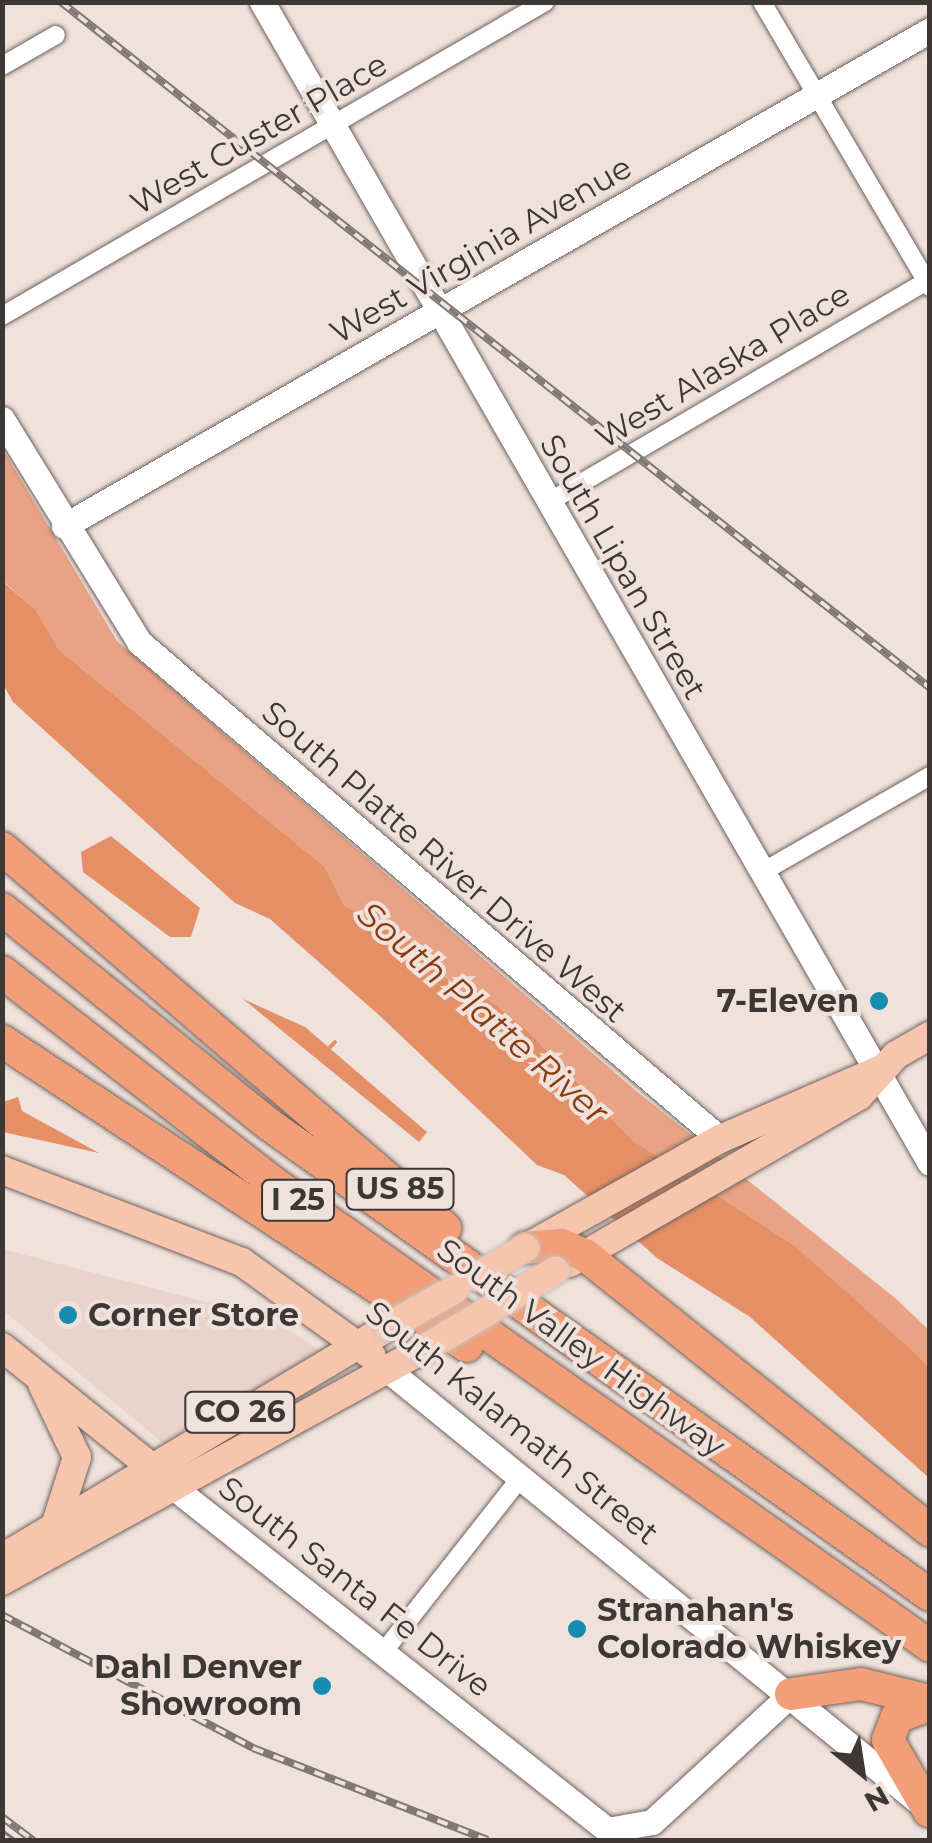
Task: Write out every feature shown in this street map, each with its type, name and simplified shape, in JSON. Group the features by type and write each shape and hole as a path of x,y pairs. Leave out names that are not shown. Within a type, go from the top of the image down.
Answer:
{"highway":[{"name":"US 85","path":"2,848 460,1240 812,1513"},
{"name":"South Valley Highway","path":"2,909 243,1105 930,1595"},
{"name":"South Valley Highway","path":"2,972 271,1180 930,1646"},
{"name":"US 85","path":"2,1041 788,1549"},
{"path":"525,1248 597,1248 930,1530"},
{"path":"791,1694 861,1684 930,1703"},
{"path":"930,1703 897,1717 888,1740 930,1811"}],"main road":[{"name":"CO 26","path":"149,1464 720,1138 880,1070 930,1036"},
{"name":"CO 26","path":"177,1490 859,1096 880,1070"},
{"name":"South Kalamath Street","path":"2,1170 210,1246 359,1344 388,1370"},
{"name":"South Santa Fe Drive","path":"2,1347 177,1490"},
{"path":"34,1372 77,1457 56,1524"},
{"path":"2,1558 149,1464"},
{"path":"2,1582 177,1490"}],"street":[{"name":"South Lipan Street","path":"262,2 547,502 880,1070 930,1163"},
{"name":"West Custer Place","path":"2,316 544,2"},
{"path":"762,2 928,282"},
{"name":"West Virginia Avenue","path":"64,526 930,30"},
{"path":"2,66 56,35"},
{"name":"West Alaska Place","path":"547,502 928,282"},
{"name":"South Platte River Drive West","path":"2,419 129,632 720,1138"},
{"path":"764,870 930,776"},
{"name":"South Kalamath Street","path":"388,1370 791,1694 930,1811"},
{"path":"381,1655 522,1476"},
{"name":"South Santa Fe Drive","path":"177,1490 381,1655 614,1835"},
{"path":"614,1835 652,1822 791,1694"}],"shaded area":[{"path":"2,448 117,641 635,1090 895,1298 929,1330 929,1369 795,1246 632,1140 524,1027 482,994 466,997 383,913 364,918 344,905 325,867 59,650 36,610 3,581"},
{"path":"2,1249 275,1320 320,1351 163,1443 3,1310"}],"water":[{"name":"South Platte River","path":"2,581 36,610 59,650 325,867 344,905 364,917 383,913 465,997 482,994 524,1027 632,1140 795,1246 919,1357 929,1369 929,1478 750,1317 657,1258 564,1175 537,1165 380,1016 270,919 235,903 13,702 3,684"},
{"path":"111,836 200,908 191,937 170,937 83,872 81,852"},
{"path":"243,999 305,1027 427,1132 419,1142"},
{"path":"18,1097 22,1111 99,1153 3,1132 3,1102"}],"waterway":[{"path":"330,1047 335,1042"}],"tram line":[{"path":"2,1830 16,1840"}],"railway":[{"path":"61,2 930,688"},
{"path":"2,1615 253,1748 488,1840"},
{"path":"2,1817 33,1840"}],"place":[{"name":"7-Eleven","path":"879,1001"},
{"name":"Corner Store","path":"68,1315"},
{"name":"Stranahan's Colorado Whiskey","path":"577,1629"},
{"name":"Dahl Denver Showroom","path":"322,1686"}]}
